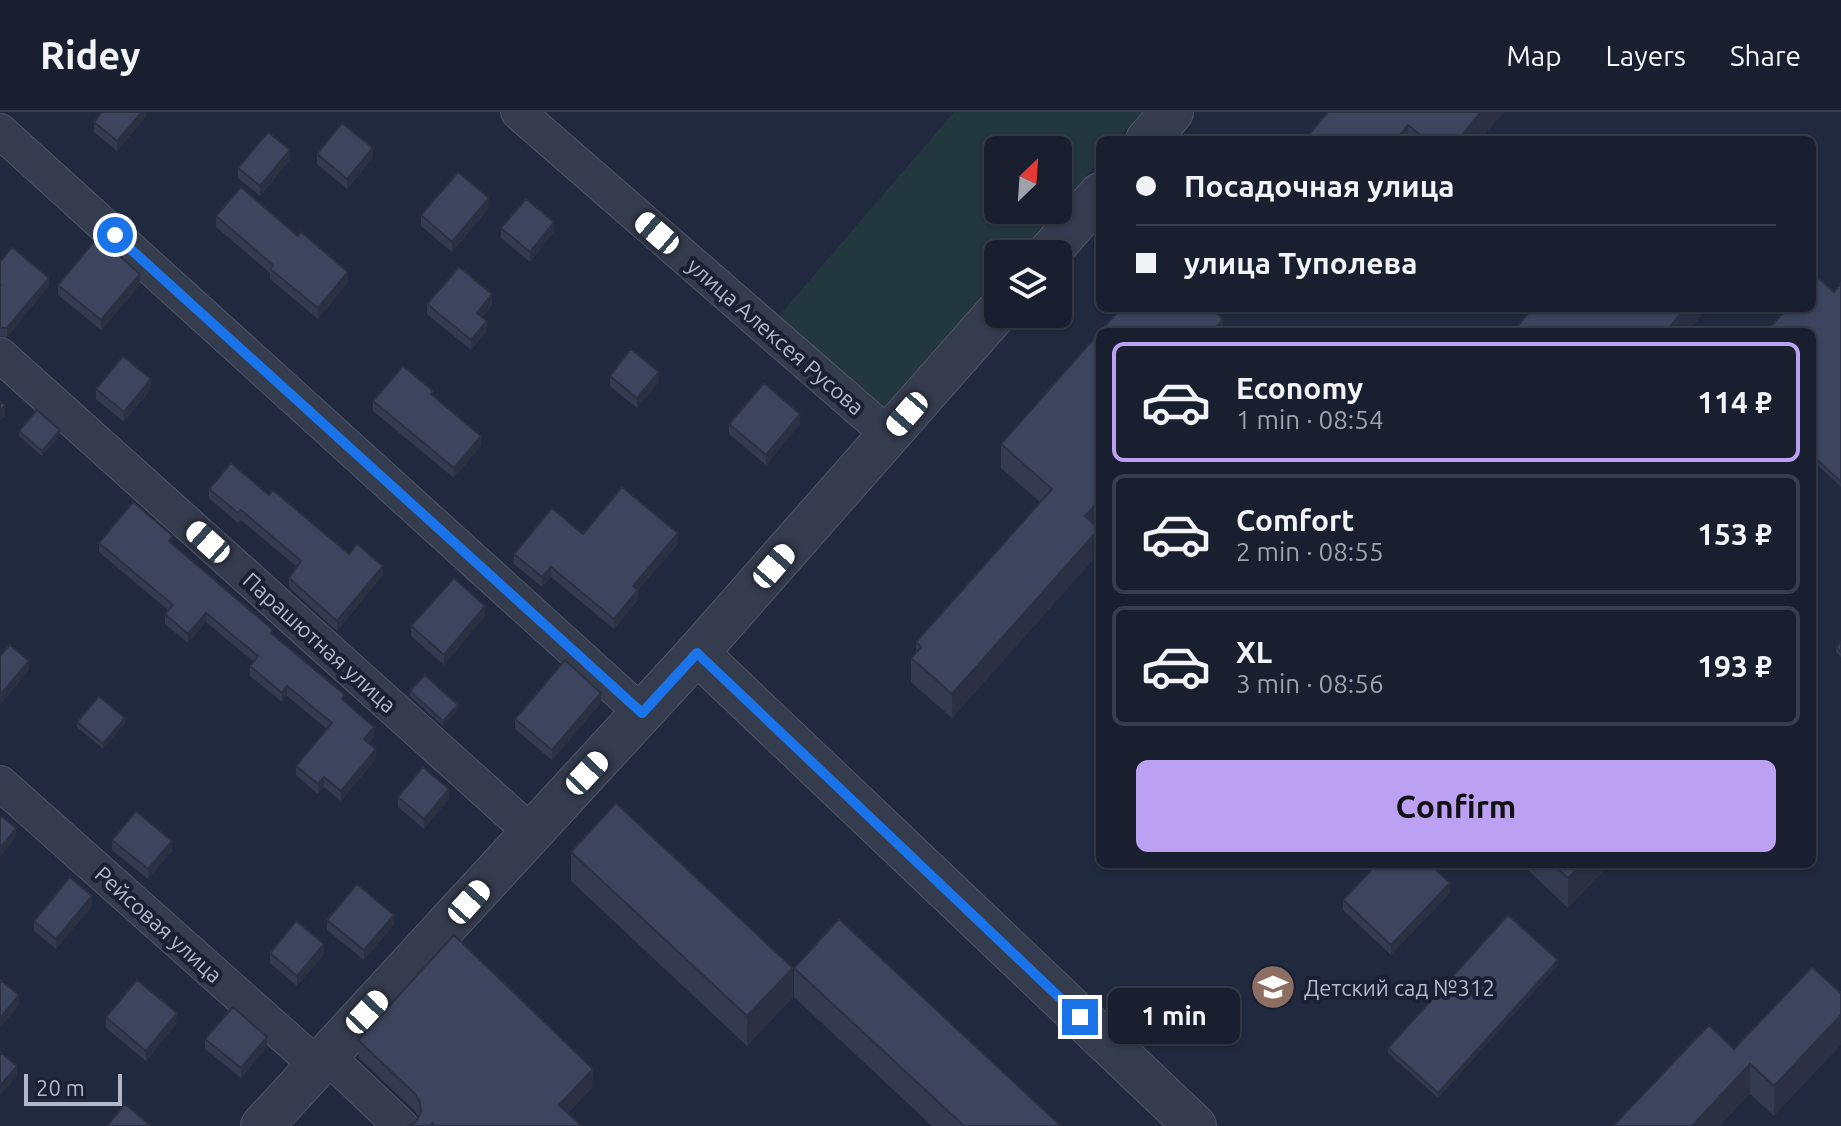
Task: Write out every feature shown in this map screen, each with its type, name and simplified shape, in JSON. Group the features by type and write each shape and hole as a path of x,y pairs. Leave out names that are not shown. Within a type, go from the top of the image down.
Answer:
{"street":[{"name":"улица Алексея Русова","path":"518,112 889,435"},
{"path":"1151,136 1172,112"},
{"path":"0,131 642,713"},
{"path":"1060,240 1096,199"},
{"path":"262,1126 697,653 984,327"},
{"name":"Парашютная улица","path":"0,355 532,833"},
{"path":"697,653 1195,1126"},
{"name":"Рейсовая улица","path":"0,783 401,1126"}],"shaded area":[{"path":"954,112 1142,112 1121,136 1096,136 1096,165 1072,192 1072,136 984,136 984,224 1044,224 1030,240 984,240 984,293 877,415 772,324"}],"building":[{"path":"102,112 142,112 117,141 94,122"},
{"path":"1328,112 1481,112 1461,136 1421,136 1408,125 1399,136 1307,136"},
{"path":"342,123 373,148 347,179 317,154"},
{"path":"268,132 290,150 260,186 238,168"},
{"path":"458,172 489,198 452,242 421,215"},
{"path":"241,187 298,236 301,232 348,272 318,308 270,269 273,265 216,216"},
{"path":"526,199 554,222 530,252 501,228"},
{"path":"98,237 140,274 101,320 58,285"},
{"path":"12,247 49,278 7,328 0,328 0,262"},
{"path":"459,267 492,294 477,313 487,321 471,340 427,304"},
{"path":"1816,278 1834,292 1841,283 1841,482 1816,459 1816,328 1771,326 1784,312 1816,312"},
{"path":"1117,312 1215,312 1223,319 1215,328 1103,328"},
{"path":"1530,312 1682,312 1668,328 1516,328"},
{"path":"1096,336 1096,504 1085,516 1096,526 1096,532 952,694 911,658 921,647 916,642 1052,489 1001,444"},
{"path":"631,349 659,372 637,398 610,376"},
{"path":"123,356 151,379 124,412 96,389"},
{"path":"403,366 481,436 454,468 373,401"},
{"path":"764,383 800,414 766,455 729,424"},
{"path":"37,410 60,430 42,451 19,431"},
{"path":"231,463 269,495 273,490 349,554 357,544 383,566 337,621 289,578 301,561 241,510 238,513 209,489"},
{"path":"622,487 678,533 633,586 638,590 614,619 551,567 542,577 514,554 552,508 583,534"},
{"path":"133,502 173,536 169,541 345,695 342,699 374,727 364,739 376,749 341,791 324,777 318,784 296,766 332,723 287,686 282,693 250,666 258,656 206,613 188,634 165,614 173,605 99,543"},
{"path":"454,578 485,606 444,655 411,626"},
{"path":"10,645 29,661 0,695 0,656"},
{"path":"565,660 601,693 552,750 515,719"},
{"path":"425,675 458,705 443,721 410,691"},
{"path":"99,696 125,718 103,744 77,722"},
{"path":"423,767 449,789 424,819 398,797"},
{"path":"616,803 793,968 747,1016 571,852"},
{"path":"136,811 172,841 148,869 112,840"},
{"path":"0,815 16,828 0,848"},
{"path":"1373,868 1434,868 1450,883 1391,945 1343,900"},
{"path":"1557,868 1578,868 1568,878"},
{"path":"70,877 92,896 56,939 34,921"},
{"path":"357,884 394,915 364,950 327,920"},
{"path":"1508,915 1558,960 1438,1093 1388,1048"},
{"path":"839,919 1061,1126 964,1126 794,968"},
{"path":"296,921 324,944 297,976 270,953"},
{"path":"454,935 593,1069 559,1105 582,1126 435,1126 432,1123 430,1126 409,1126 421,1112 420,1102 358,1040"},
{"path":"1812,967 1841,993 1841,1015 1774,1086 1750,1064 1692,1126 1613,1126 1709,1025 1734,1049"},
{"path":"0,980 19,995 0,1018"},
{"path":"137,980 177,1013 146,1051 106,1017"},
{"path":"233,1007 267,1037 241,1068 205,1039"},
{"path":"0,1052 17,1066 0,1086"},
{"path":"125,1104 150,1125 107,1126"}],"place":[{"name":"Детский сад №312","path":"1273,987"}],"route":[{"path":"115,235 642,713 697,653 1080,1017"}]}
